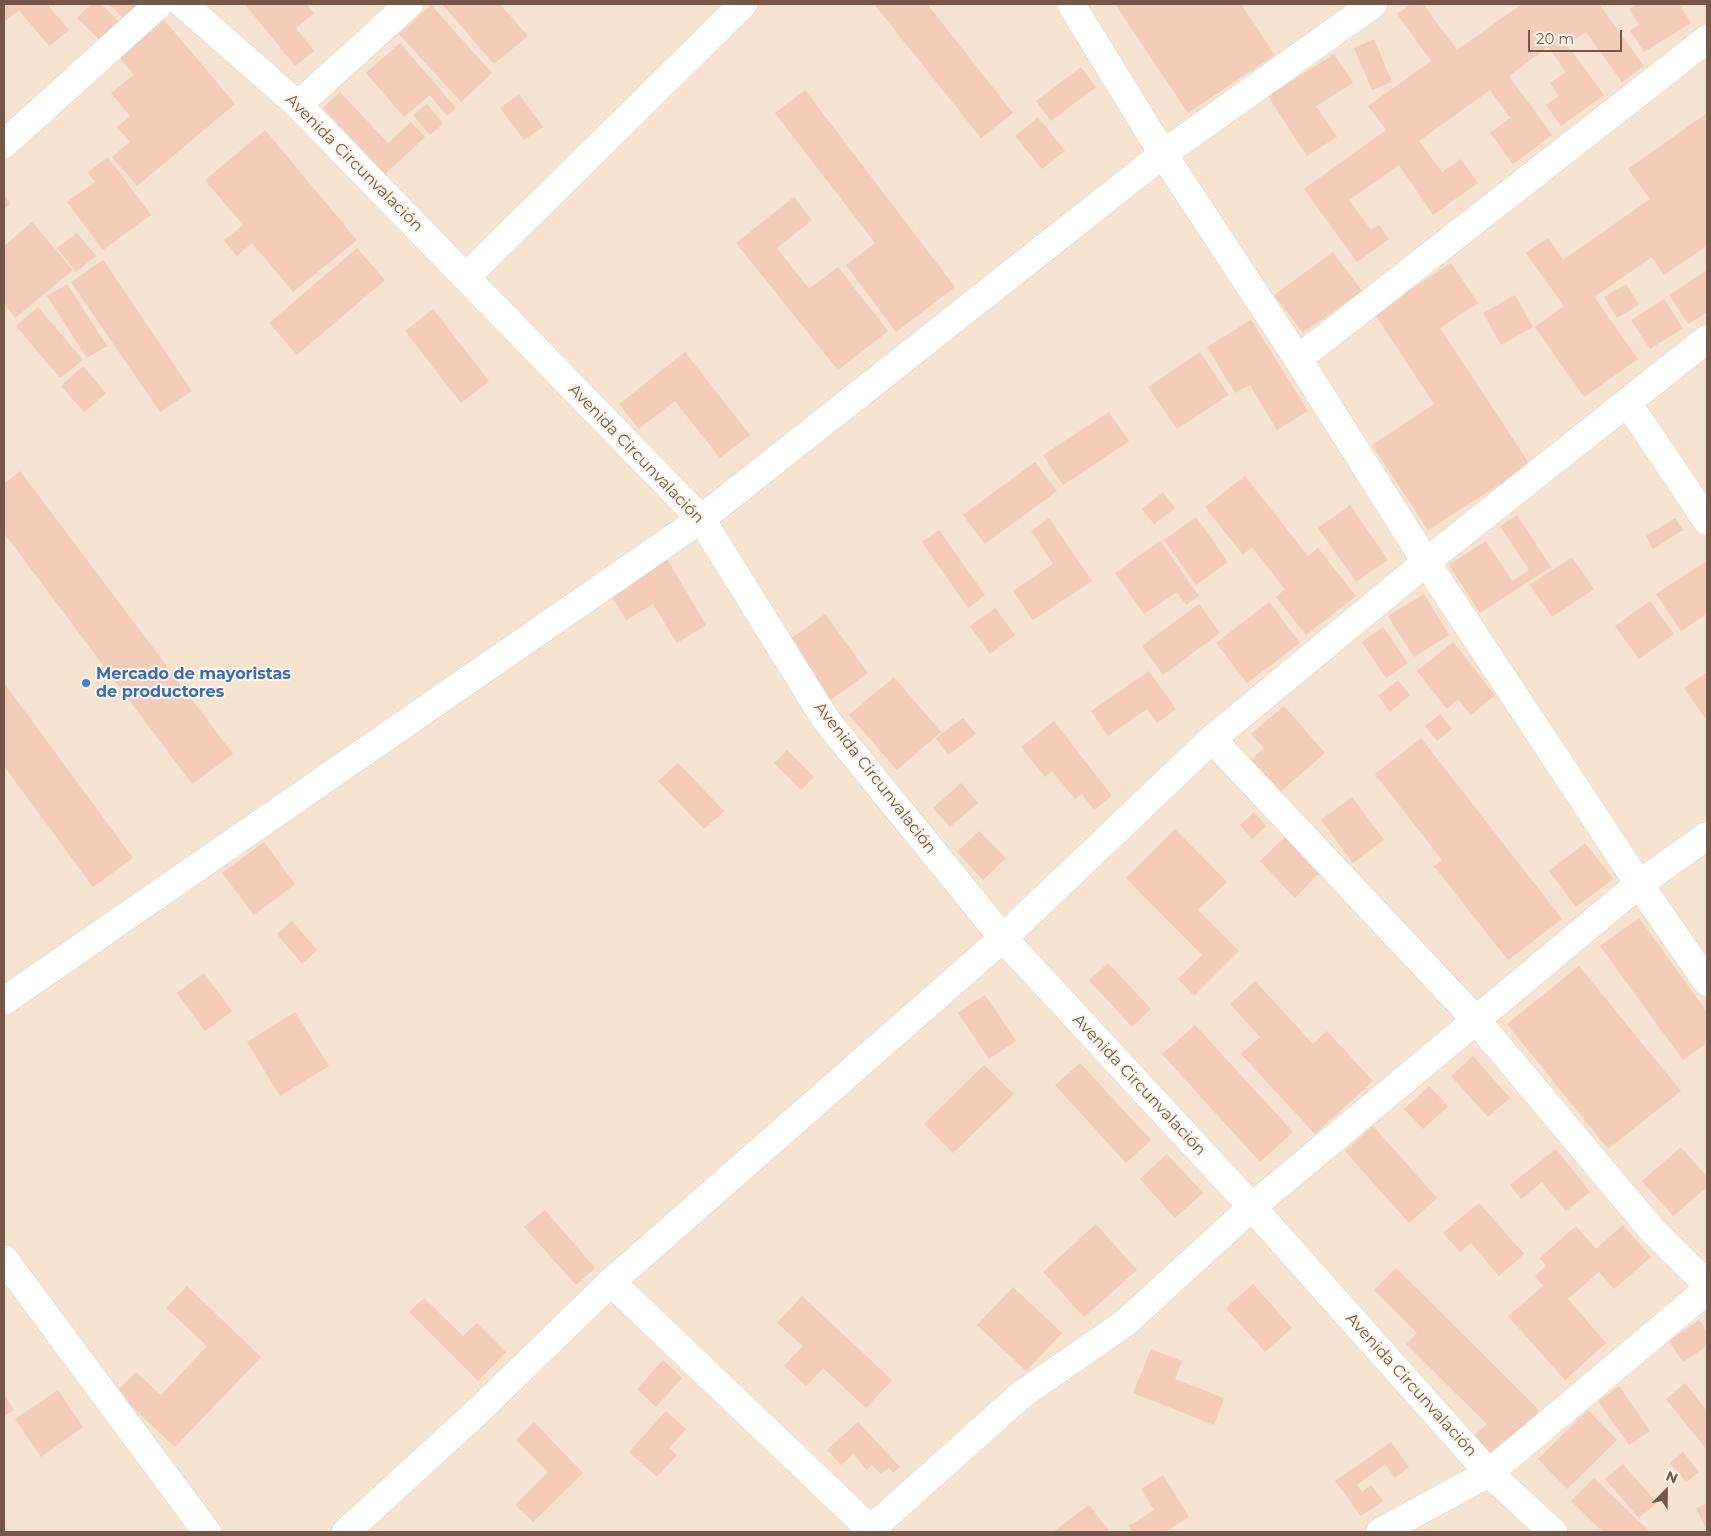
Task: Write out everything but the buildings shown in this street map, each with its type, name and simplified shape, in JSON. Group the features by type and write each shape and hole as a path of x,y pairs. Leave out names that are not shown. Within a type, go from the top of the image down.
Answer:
{"street":[{"path":"4,144 159,4"},
{"name":"Avenida Circunvalación","path":"183,4 298,105 701,519 826,720 1002,938 1252,1207 1490,1473 1553,1532"},
{"path":"298,105 409,4"},
{"path":"466,277 743,4"},
{"path":"1071,4 1163,154 1298,359 1426,562 1639,884 1707,982"},
{"path":"4,1001 701,519 1163,154 1373,4"},
{"path":"1298,359 1707,39"},
{"path":"346,1532 477,1412 611,1282 1002,938 1212,739 1426,562 1707,339"},
{"path":"1627,402 1707,521"},
{"path":"1212,739 1476,1020 1653,1231 1707,1284"},
{"path":"611,1282 871,1531 1021,1395 1126,1323 1252,1207 1639,884 1707,836"},
{"path":"4,1258 207,1532"},
{"path":"1380,1532 1490,1473 1707,1290"}],"shaded area":[{"path":"4,4 1707,4 1707,1532 4,1532"}],"place":[{"name":"Mercado de mayoristas de productores","path":"86,683"}]}
